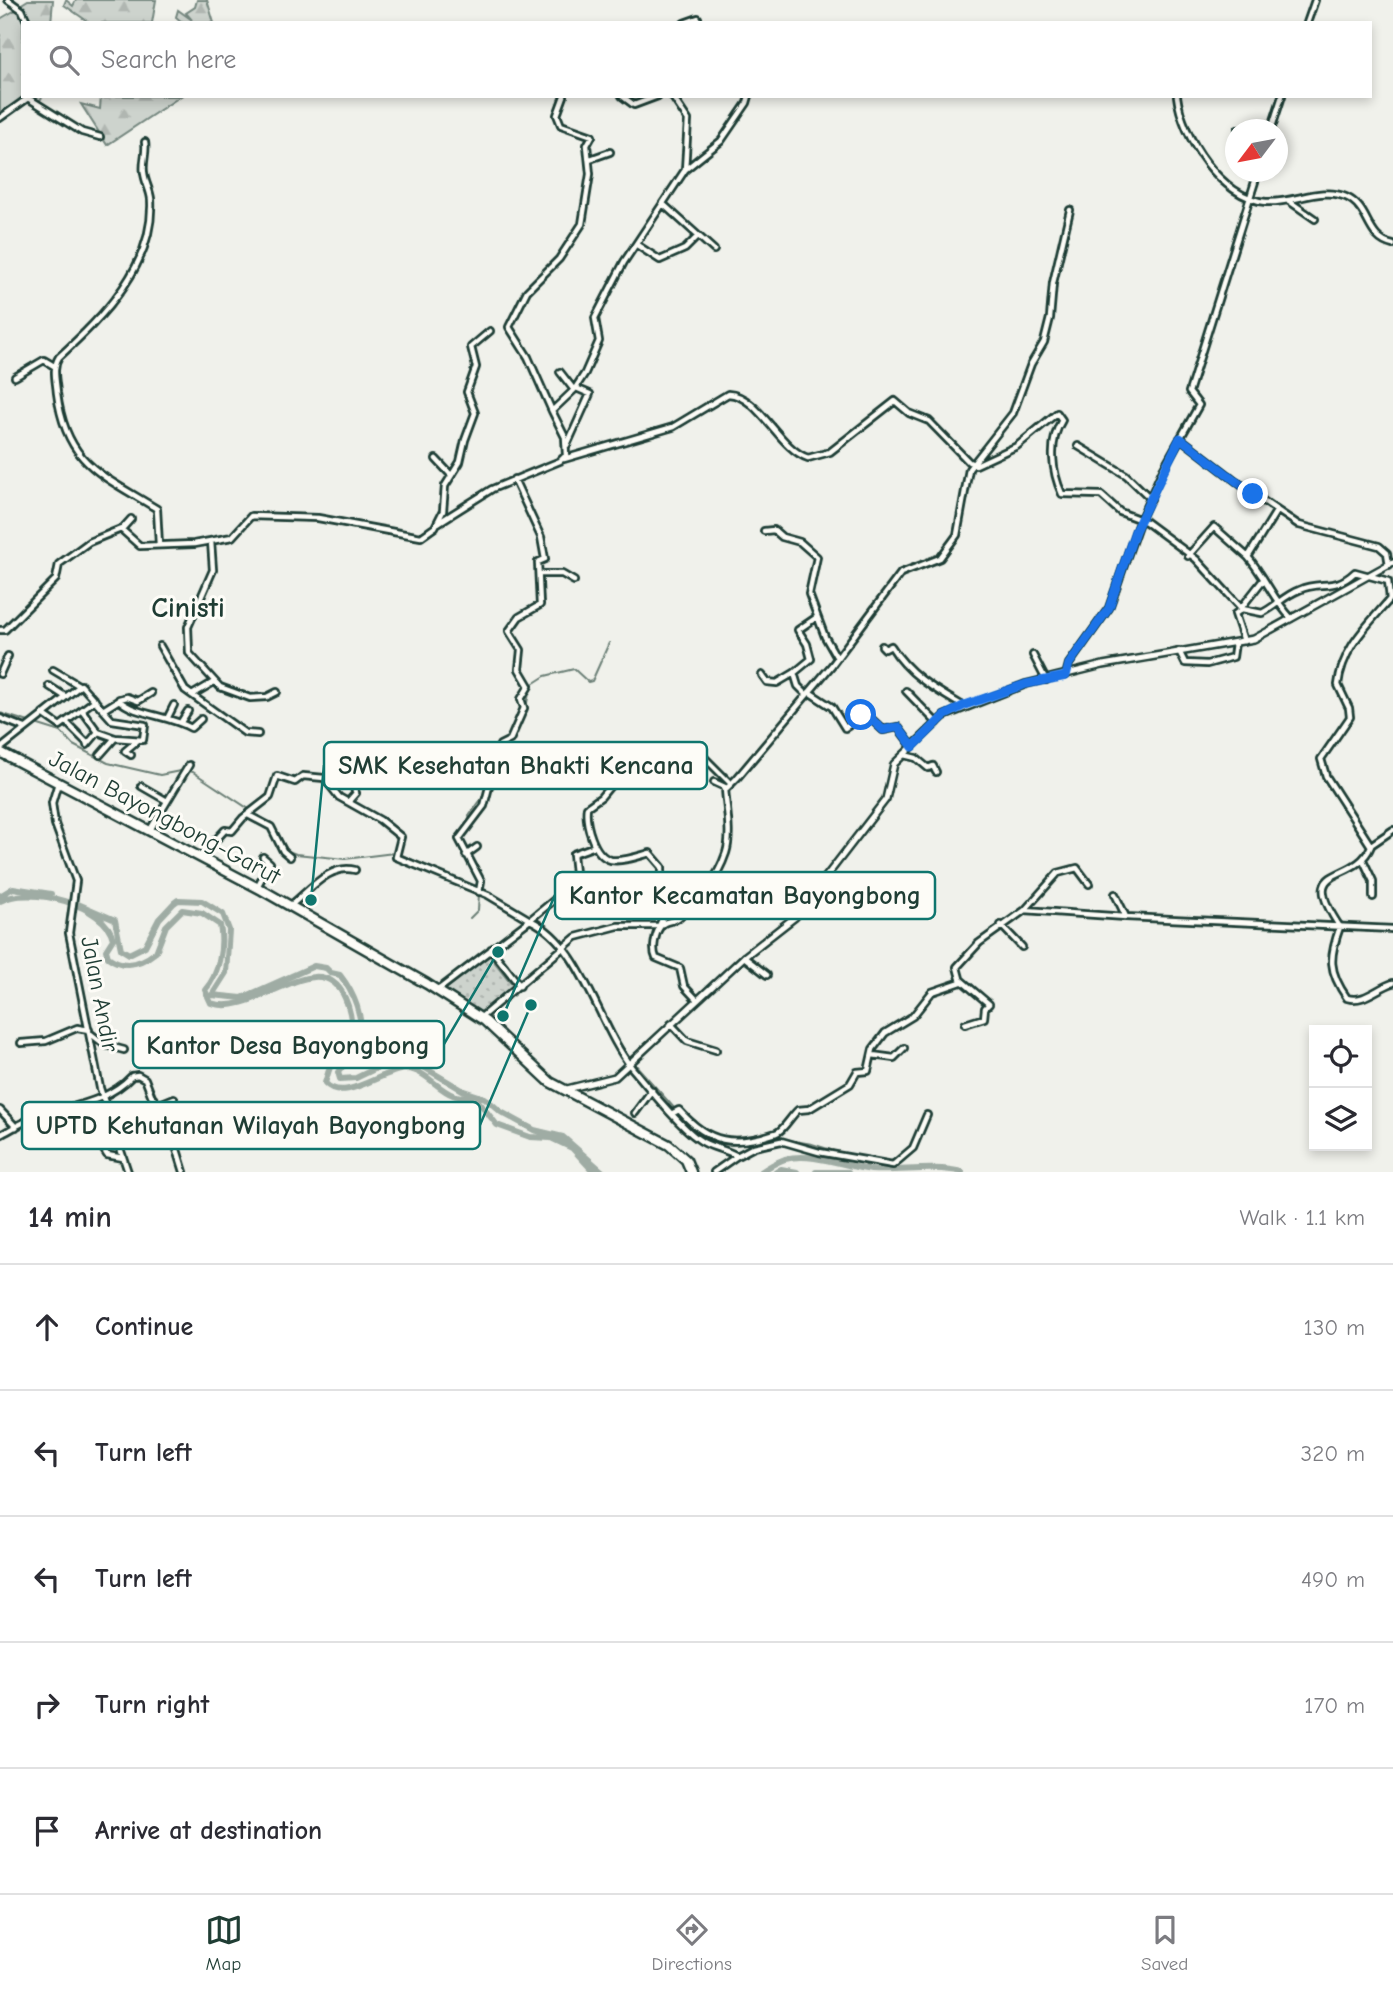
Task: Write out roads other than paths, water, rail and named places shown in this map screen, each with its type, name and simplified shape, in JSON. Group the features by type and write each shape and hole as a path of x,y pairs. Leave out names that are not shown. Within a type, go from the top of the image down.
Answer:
{"main road":[{"name":"Jalan Bayongbong-Garut","path":"0,750 257,887 438,990 480,1018 561,1090 669,1145 686,1160 691,1172"}],"street":[{"path":"8,0 22,10 27,21"},
{"path":"1308,21 1315,0"},
{"path":"690,21 698,18"},
{"path":"0,118 26,98 82,132 100,136"},
{"path":"37,98 37,103"},
{"path":"563,98 558,112 563,127 592,135 587,147 590,174 581,226 559,260 527,291 509,327 528,357 566,446"},
{"path":"625,98 634,105 653,98"},
{"path":"673,98 688,120 685,170"},
{"path":"552,411 575,389 598,344 595,318 624,262 685,170 721,141 748,98"},
{"path":"1178,98 1205,164 1228,184 1267,202 1289,201 1329,193 1347,198 1360,206 1371,232 1393,245"},
{"path":"1275,119 1281,98"},
{"path":"145,142 144,175 151,199 150,221 138,261 114,302 59,357 54,366 64,426 80,458 96,472 120,485 132,497 157,509 159,545"},
{"path":"590,159 610,152"},
{"path":"1066,676 1069,664 1109,608 1141,521 1180,438 1199,405 1189,392 1255,182"},
{"path":"1289,201 1315,219"},
{"path":"663,204 714,250"},
{"path":"725,788 837,658 901,573 940,558 953,541 961,526 965,484 972,464 1013,413 1031,364 1044,342 1050,318 1053,283 1070,210"},
{"path":"637,245 662,261 685,249 698,236"},
{"path":"437,523 451,475 460,462 475,413 467,391 470,377 476,370 471,347 491,331"},
{"path":"15,377 44,360 54,366"},
{"path":"560,372 575,389 590,394 566,446 564,459"},
{"path":"122,529 140,546 211,541 233,537 255,515 351,522 418,538 483,494 514,479 564,459 673,427 728,394 746,401 803,457 815,458 830,452 895,401 909,413 929,421 972,464"},
{"path":"972,464 982,463 1017,446 1057,413 1062,421 1055,433 1052,447 1061,493 1068,496 1101,495 1120,512 1141,521 1196,559 1241,608 1259,614 1302,588 1342,583 1355,572 1388,582 1390,599 1360,631 1347,656 1338,685 1349,708 1350,717 1321,759 1329,780 1370,846"},
{"path":"561,1090 612,1078 744,957 792,919 816,892 886,799 891,772 903,754 944,716 963,706 1026,684 1102,665 1245,642 1373,576 1391,564 1387,553 1378,546 1313,530 1277,510 1180,438"},
{"path":"1078,446 1126,475 1152,499"},
{"path":"436,459 451,475"},
{"path":"480,891 481,881 459,839 484,806 500,746 510,740 524,708 521,699 530,686 519,669 521,650 509,631 519,617 540,605 541,574 538,562 545,559 541,537 514,479"},
{"path":"1248,557 1277,510"},
{"path":"0,629 5,630 21,616 56,579 59,564 89,541 122,529 131,519"},
{"path":"1188,556 1214,527 1248,557 1275,592 1277,603 1291,618"},
{"path":"764,531 774,530 782,537 798,541 817,557 817,568 810,580 813,585 809,593 817,617 837,658"},
{"path":"211,541 213,570 188,628 187,639 192,659 214,682 246,698 267,697 277,692"},
{"path":"541,574 562,574 574,581"},
{"path":"1245,642 1236,614 1264,580"},
{"path":"762,674 767,682 776,683 811,659 808,646 798,630 817,617"},
{"path":"1179,652 1185,663 1207,664 1233,657 1235,643"},
{"path":"160,646 180,685 245,733 258,734"},
{"path":"882,646 885,649 891,646 908,670 915,672 923,683 963,706"},
{"path":"1033,655 1046,681"},
{"path":"0,674 8,656"},
{"path":"53,670 80,686 83,685 114,721 145,725 143,740 125,751 131,755"},
{"path":"794,673 797,686 832,707 845,728 866,714 883,730 898,727 913,747"},
{"path":"192,695 214,682"},
{"path":"49,686 66,697"},
{"path":"0,750 80,686"},
{"path":"906,691 937,723"},
{"path":"103,710 127,697 138,701 151,693"},
{"path":"43,714 58,727 95,700"},
{"path":"119,700 128,709 168,717 193,728 201,719"},
{"path":"168,717 174,705"},
{"path":"82,710 98,733 138,741"},
{"path":"181,722 188,711"},
{"path":"0,718 26,727"},
{"path":"66,722 87,745 98,733"},
{"path":"100,755 115,738"},
{"path":"903,754 918,759 929,768 933,766 936,772"},
{"path":"703,756 731,784"},
{"path":"629,763 601,797 587,807 587,821 596,846 611,860 653,855 663,868 662,883 668,904 659,926 654,957 680,968 684,986 696,1000"},
{"path":"149,831 188,765"},
{"path":"346,771 356,793 348,802"},
{"path":"200,857 222,832 232,831 270,797 279,775 295,782 303,776 324,778 333,792 380,820 401,837 395,856 480,891 532,918 565,944 652,1090 701,1133 734,1142 776,1137 892,1165 913,1148 926,1115"},
{"path":"714,782 725,788"},
{"name":"Jalan Andir","path":"58,783 52,809 59,838 75,877 69,933 103,1098 128,1172"},
{"path":"141,786 166,801"},
{"path":"480,1018 520,986 565,944 605,928 659,926 665,921 677,919 703,895 718,872 727,849 725,788"},
{"path":"249,814 271,827 283,850 290,857"},
{"path":"1393,830 1370,846 1363,860 1334,874 1324,886 1326,904 1340,927 1330,966 1347,998 1363,998 1393,983"},
{"path":"438,990 576,881 573,854 596,846"},
{"path":"466,855 477,847"},
{"path":"257,887 270,863 263,857"},
{"path":"1363,860 1373,881 1373,897"},
{"path":"290,906 335,869 344,867 355,870"},
{"path":"965,1024 984,1018 985,1008 989,1004 961,980 957,967 1001,925 1025,910 1060,872 1077,869 1089,884"},
{"path":"1115,894 1126,917"},
{"path":"1025,910 1032,913 1393,929"},
{"path":"1001,925 1021,947"},
{"path":"492,949 520,986"},
{"path":"744,957 767,975"},
{"path":"714,1172 737,1156 776,1137 799,1110 808,1109 850,1084 857,1072 868,1071 872,1055 885,1033 913,1016 932,992 961,980"},
{"path":"671,1024 684,1039 697,1046 716,1049"},
{"path":"21,1043 46,1041 77,1028 90,1032 105,1045 124,1050"},
{"path":"872,1055 894,1058 904,1048"},
{"path":"0,1135 16,1127 103,1098 121,1088 132,1076 138,1075 145,1079 157,1105 168,1119 184,1172"},
{"path":"635,1114 652,1090"},
{"path":"157,1105 174,1098"},
{"path":"0,1110 16,1127"},
{"path":"675,1112 696,1139 737,1156"},
{"path":"73,1140 101,1120 110,1118"},
{"path":"99,1142 105,1154 123,1158"}],"waterway":[{"path":"526,707 531,685 545,676 574,669 588,682 592,681 609,643"},
{"path":"0,713 61,732 73,745 108,763 160,775 185,770 193,772 273,825 288,851 296,854 345,859 394,853"},
{"path":"497,750 500,741 506,740"},
{"path":"470,821 469,816 485,794 491,771"},
{"path":"400,854 445,875"},
{"path":"0,896 13,888 51,894"},
{"path":"480,889 505,903"},
{"path":"470,918 478,910 479,894"},
{"path":"0,901 29,895 65,901 82,908 97,916 107,927 113,939 106,950 108,957 126,964 144,960 156,952 166,926 182,910 202,913 220,925 221,933 217,969 205,990 211,1003 229,1005 248,1001 303,979 320,977 334,983 345,998 351,1022 349,1033 334,1056 325,1083 342,1090 396,1071 413,1070 453,1095 475,1097 497,1125 530,1137 551,1138 572,1148 594,1172"},
{"path":"71,901 115,920 121,949 129,954 145,946 159,919 178,900 202,901 223,914 229,930 226,973 212,995 242,998 314,966 326,968 331,973 340,975 345,982 354,997 361,1023 359,1045 338,1072 340,1079 356,1078 393,1060 415,1062 464,1091 485,1098 501,1112 534,1130 563,1137 603,1172"},
{"path":"519,911 547,926 568,950"},
{"path":"611,1029 630,1059"},
{"path":"634,1063 675,1109"},
{"path":"678,1113 693,1128 718,1143 727,1145 748,1142"},
{"path":"771,1137 812,1144 847,1155"},
{"path":"761,1172 785,1159 795,1157 828,1160 871,1170 939,1169 962,1172"},
{"path":"861,1161 871,1170"},
{"path":"776,1172 781,1169 797,1172"},
{"path":"816,1172 848,1172"}],"place":[{"name":"SMK Kesehatan Bhakti Kencana","path":"311,900"},
{"name":"Kantor Desa Bayongbong","path":"498,952"},
{"name":"UPTD Kehutanan Wilayah Bayongbong","path":"531,1005"},
{"name":"Kantor Kecamatan Bayongbong","path":"503,1016"}],"district":[{"name":"Cinisti","path":"188,608"}]}
